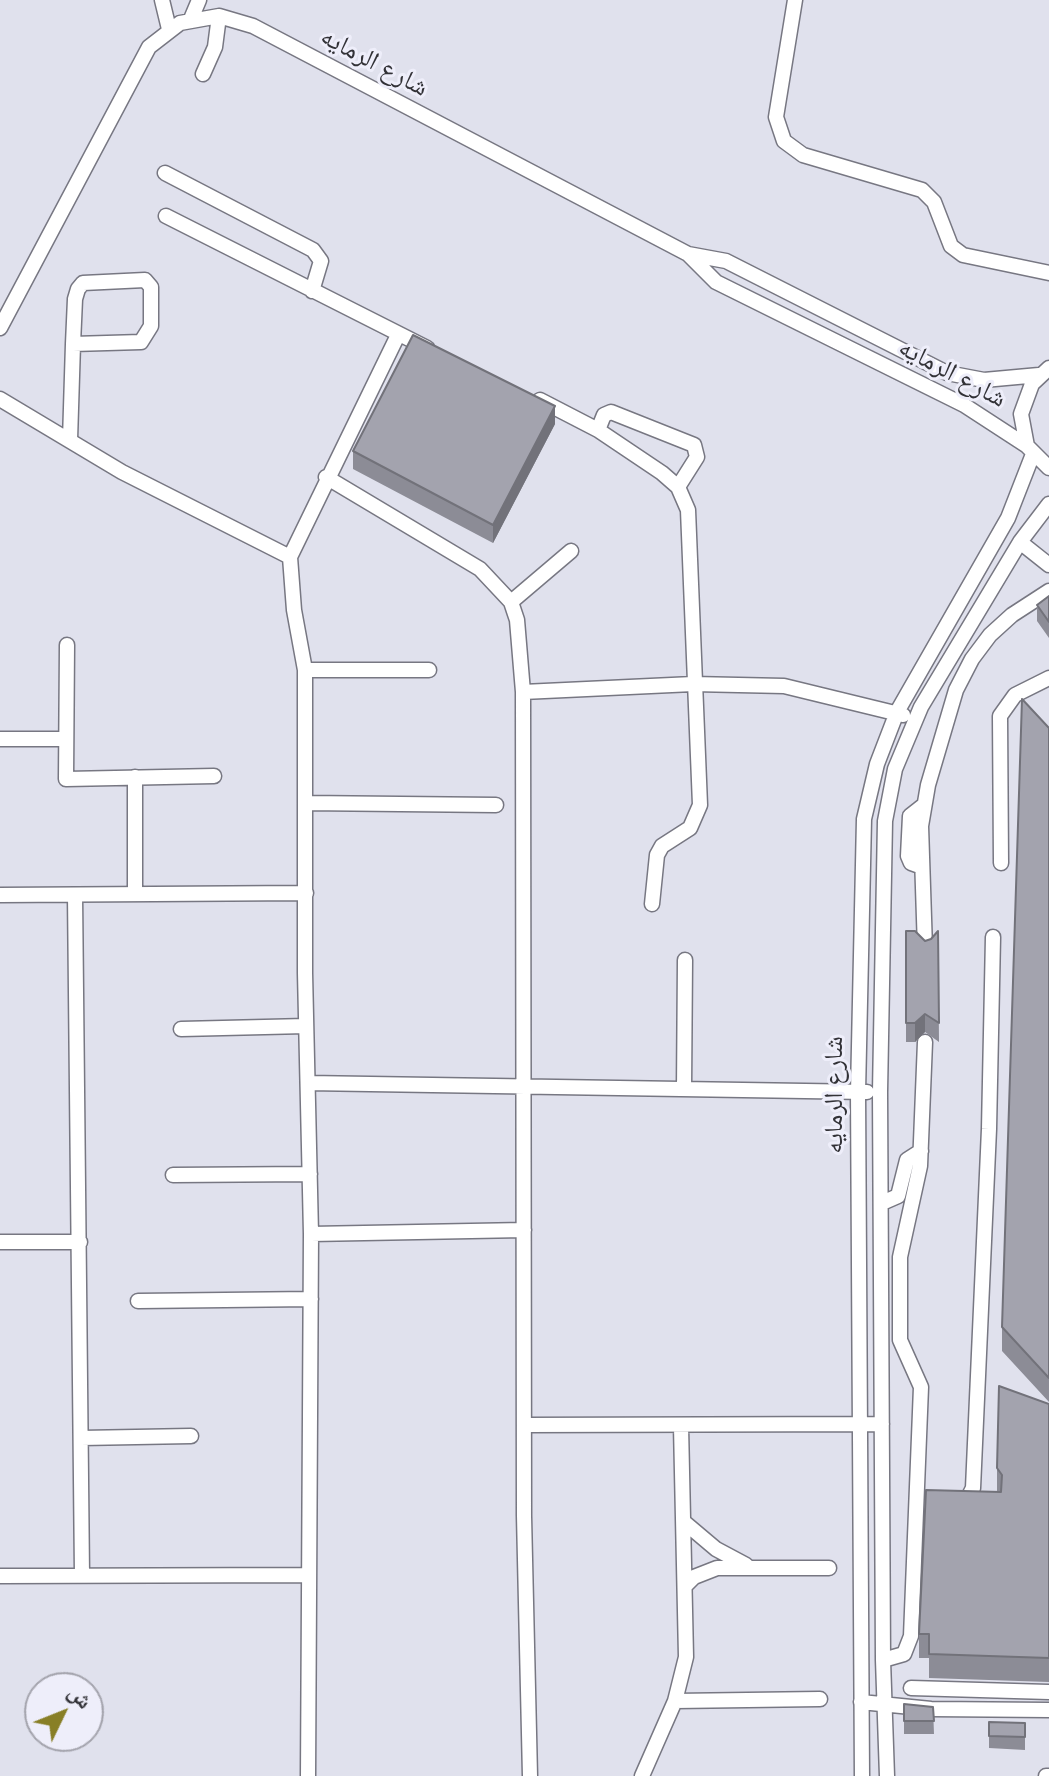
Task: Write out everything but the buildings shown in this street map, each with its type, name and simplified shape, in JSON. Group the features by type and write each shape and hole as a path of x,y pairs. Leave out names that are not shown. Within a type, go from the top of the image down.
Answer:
{"street":[{"path":"162,0 169,29"},
{"path":"191,19 199,0"},
{"path":"795,0 776,117 784,141 803,155 922,190 934,202 951,246 963,255 1049,273"},
{"path":"203,74 215,47 219,16"},
{"name":"شارع الرمايه","path":"0,328 141,59 169,29 191,19 219,16 253,26 688,254 726,261 947,373 984,380 1044,372"},
{"path":"165,173 313,250 321,261 312,291"},
{"path":"166,216 439,354"},
{"name":"شارع الرمايه","path":"688,254 716,282 964,405 1030,450 1008,518 897,712 872,782 862,838 858,1092 862,1776"},
{"path":"70,440 73,344 75,299 83,283 145,280 151,287 151,326 141,342 73,344"},
{"path":"308,1776 311,1234 306,1026 305,670 294,610 290,557 326,477 398,335"},
{"path":"1044,372 1026,393 1021,414 1030,450 1049,468"},
{"path":"522,392 598,430 678,487 689,520 700,805 690,828 662,846 657,855 652,904"},
{"path":"0,399 122,472 290,557"},
{"path":"598,430 604,415 615,412 694,445 697,457 678,487"},
{"path":"326,477 480,569 511,602 517,620 523,692 524,1516 530,1776"},
{"name":"شارع الرمايه","path":"887,1776 883,1704 880,1092 885,821 895,769 914,720 1020,542 1049,504"},
{"path":"1020,542 1049,565"},
{"path":"511,602 571,551"},
{"path":"925,949 922,867 911,863 908,856 910,816 924,805 950,707 968,667 1001,625 1049,591"},
{"path":"67,645 66,779 214,776"},
{"path":"305,670 429,670"},
{"path":"1001,863 1000,716 1015,695 1049,678"},
{"path":"523,692 693,684 784,686 897,712 914,720"},
{"path":"0,739 65,739"},
{"path":"135,777 135,894"},
{"path":"305,803 496,805"},
{"path":"0,895 306,893"},
{"path":"75,895 82,1575"},
{"path":"929,1498 961,1501 973,1488 989,1129 993,937"},
{"path":"684,1089 685,960"},
{"path":"181,1029 306,1026"},
{"path":"883,1660 900,1657 910,1641 929,1498 921,1387 900,1340 900,1257 921,1151 925,1042"},
{"path":"308,1083 880,1092"},
{"path":"882,1203 898,1196 907,1160 921,1151"},
{"path":"173,1175 310,1174"},
{"path":"311,1234 524,1230"},
{"path":"0,1242 80,1242"},
{"path":"138,1301 311,1299"},
{"path":"526,1425 882,1424"},
{"path":"642,1776 675,1701 686,1657 681,1426"},
{"path":"81,1438 191,1436"},
{"path":"684,1522 716,1549 753,1568"},
{"path":"685,1586 694,1577 717,1568 829,1568"},
{"path":"0,1576 309,1575"},
{"path":"861,1702 1044,1710 1045,1693 911,1688"},
{"path":"675,1701 820,1699"}]}
